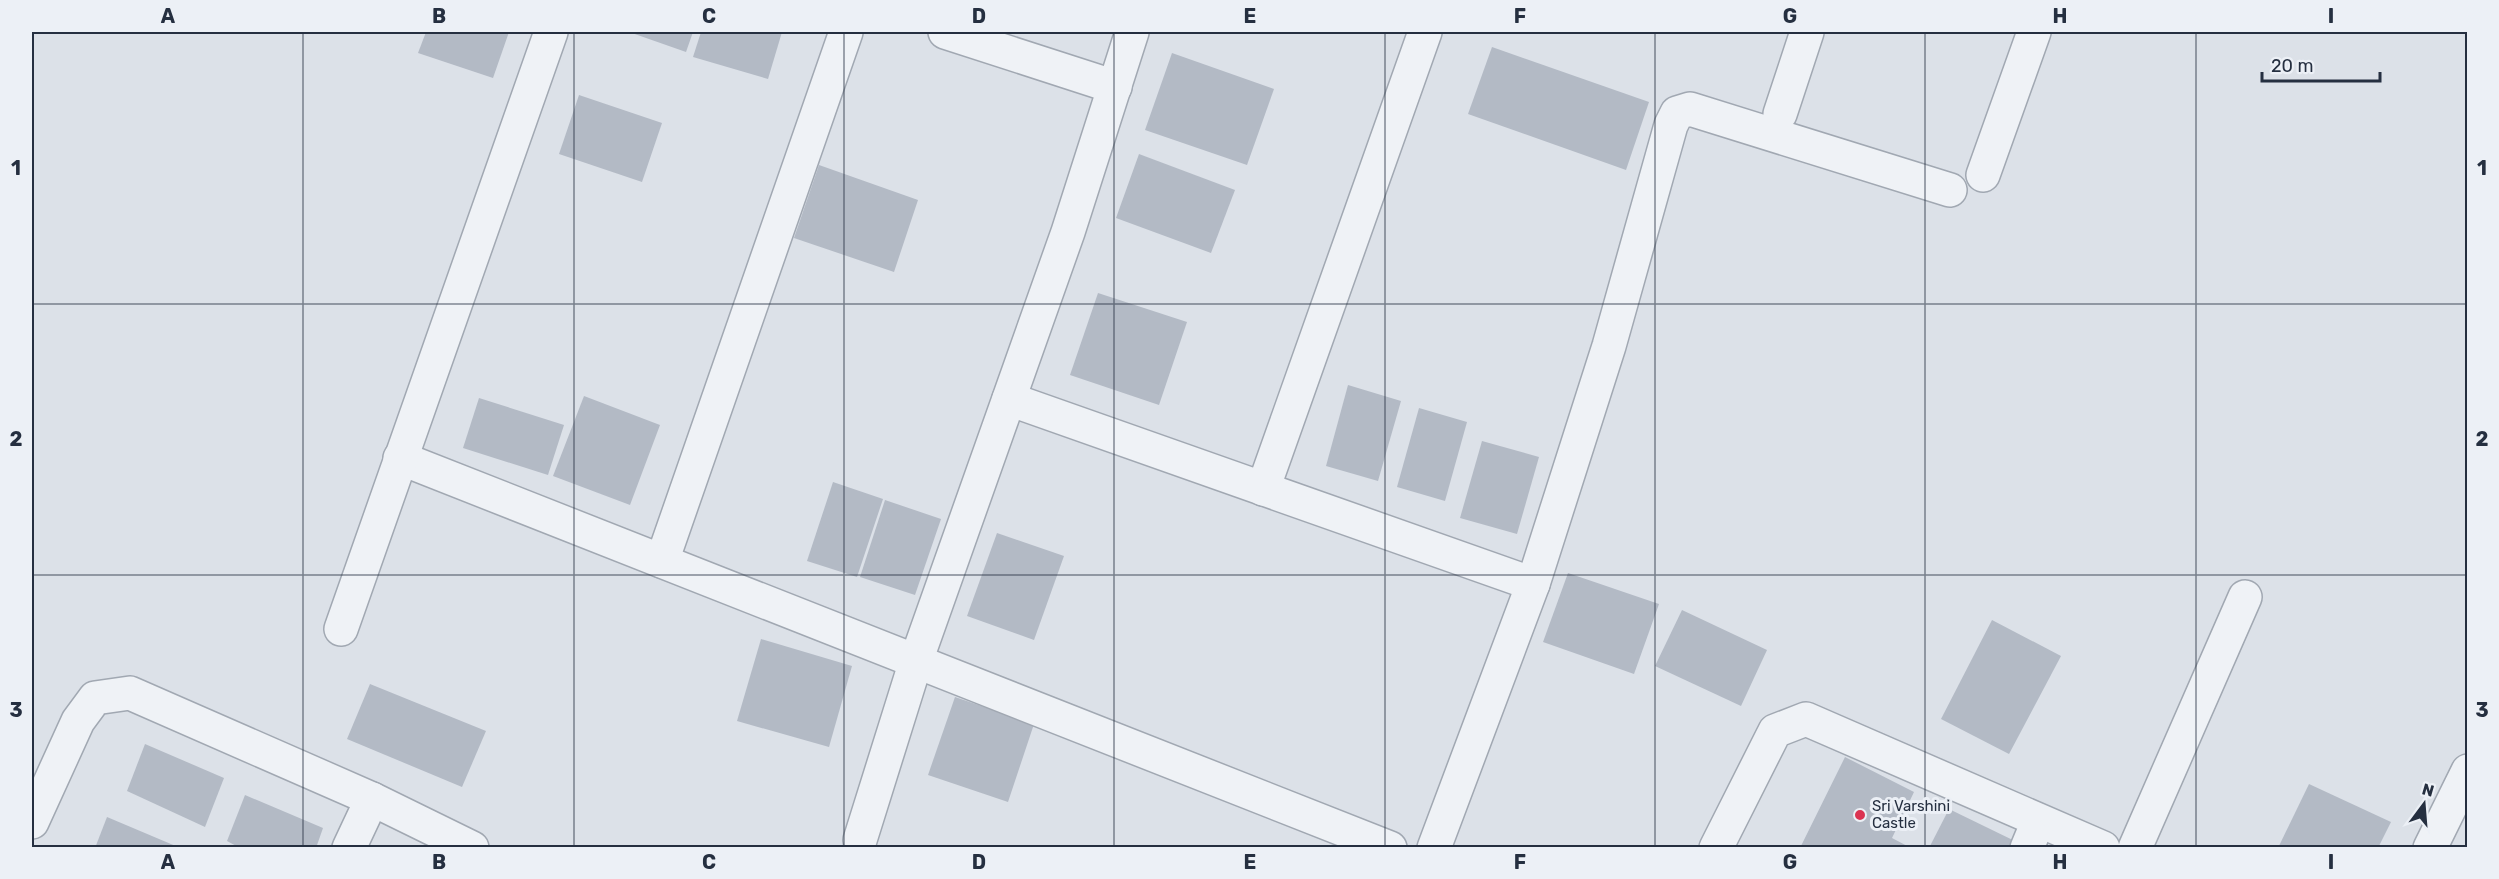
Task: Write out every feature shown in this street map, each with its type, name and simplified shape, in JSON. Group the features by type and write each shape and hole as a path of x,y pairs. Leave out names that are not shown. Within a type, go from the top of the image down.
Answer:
{"street":[{"path":"341,629 551,32"},
{"path":"662,561 846,32"},
{"path":"945,32 1115,87"},
{"path":"860,840 916,661 1009,399 1132,32"},
{"path":"1263,489 1425,32"},
{"path":"1780,114 1807,32"},
{"path":"1983,175 2034,32"},
{"path":"1434,848 1533,585 1609,346 1671,125 1677,113 1690,109 1950,190"},
{"path":"1009,399 1533,585"},
{"path":"400,458 1388,847"},
{"path":"2135,848 2245,597"},
{"path":"32,822 78,722 95,698 130,693 372,799 472,848"},
{"path":"1716,848 1775,731 1806,719 2007,814 2103,848"},
{"path":"2430,848 2468,771"},
{"path":"350,848 372,799"}],"building":[{"path":"426,32 509,32 493,78 418,53"},
{"path":"629,32 693,32 686,52"},
{"path":"701,32 782,32 768,79 693,57"},
{"path":"1492,47 1649,102 1626,170 1468,114"},
{"path":"1172,53 1274,89 1247,165 1145,130"},
{"path":"579,95 662,123 642,182 559,154"},
{"path":"1139,154 1235,190 1211,253 1116,218"},
{"path":"819,165 918,200 894,272 794,238"},
{"path":"1098,293 1187,322 1159,405 1070,375"},
{"path":"1348,385 1401,401 1378,481 1326,466"},
{"path":"584,396 660,425 630,505 553,476"},
{"path":"479,398 564,425 548,475 463,448"},
{"path":"1419,408 1467,422 1445,501 1397,487"},
{"path":"1482,441 1539,457 1517,534 1460,518"},
{"path":"833,482 883,499 857,577 807,561"},
{"path":"885,500 941,519 915,595 860,577"},
{"path":"997,533 1064,556 1034,640 967,616"},
{"path":"1568,573 1659,604 1634,674 1543,642"},
{"path":"1682,610 1767,650 1741,706 1655,666"},
{"path":"1992,620 2061,656 2009,754 1941,719"},
{"path":"761,639 852,666 829,747 737,721"},
{"path":"370,684 486,731 462,787 347,739"},
{"path":"955,697 1034,724 1008,802 928,775"},
{"path":"145,744 224,778 205,827 127,791"},
{"name":"Sri Varshini Castle","path":"1845,757 1914,792 1892,838 1911,848 1800,848"},
{"path":"2309,784 2391,822 2378,848 2278,848"},
{"path":"245,795 323,828 316,848 240,848 227,841"},
{"name":"Sri Varshini Castle","path":"1949,809 2023,845 2022,848 1929,848"},
{"path":"107,817 178,847 178,848 95,848"}],"place":[{"name":"Sri Varshini Castle","path":"1860,815"}]}
